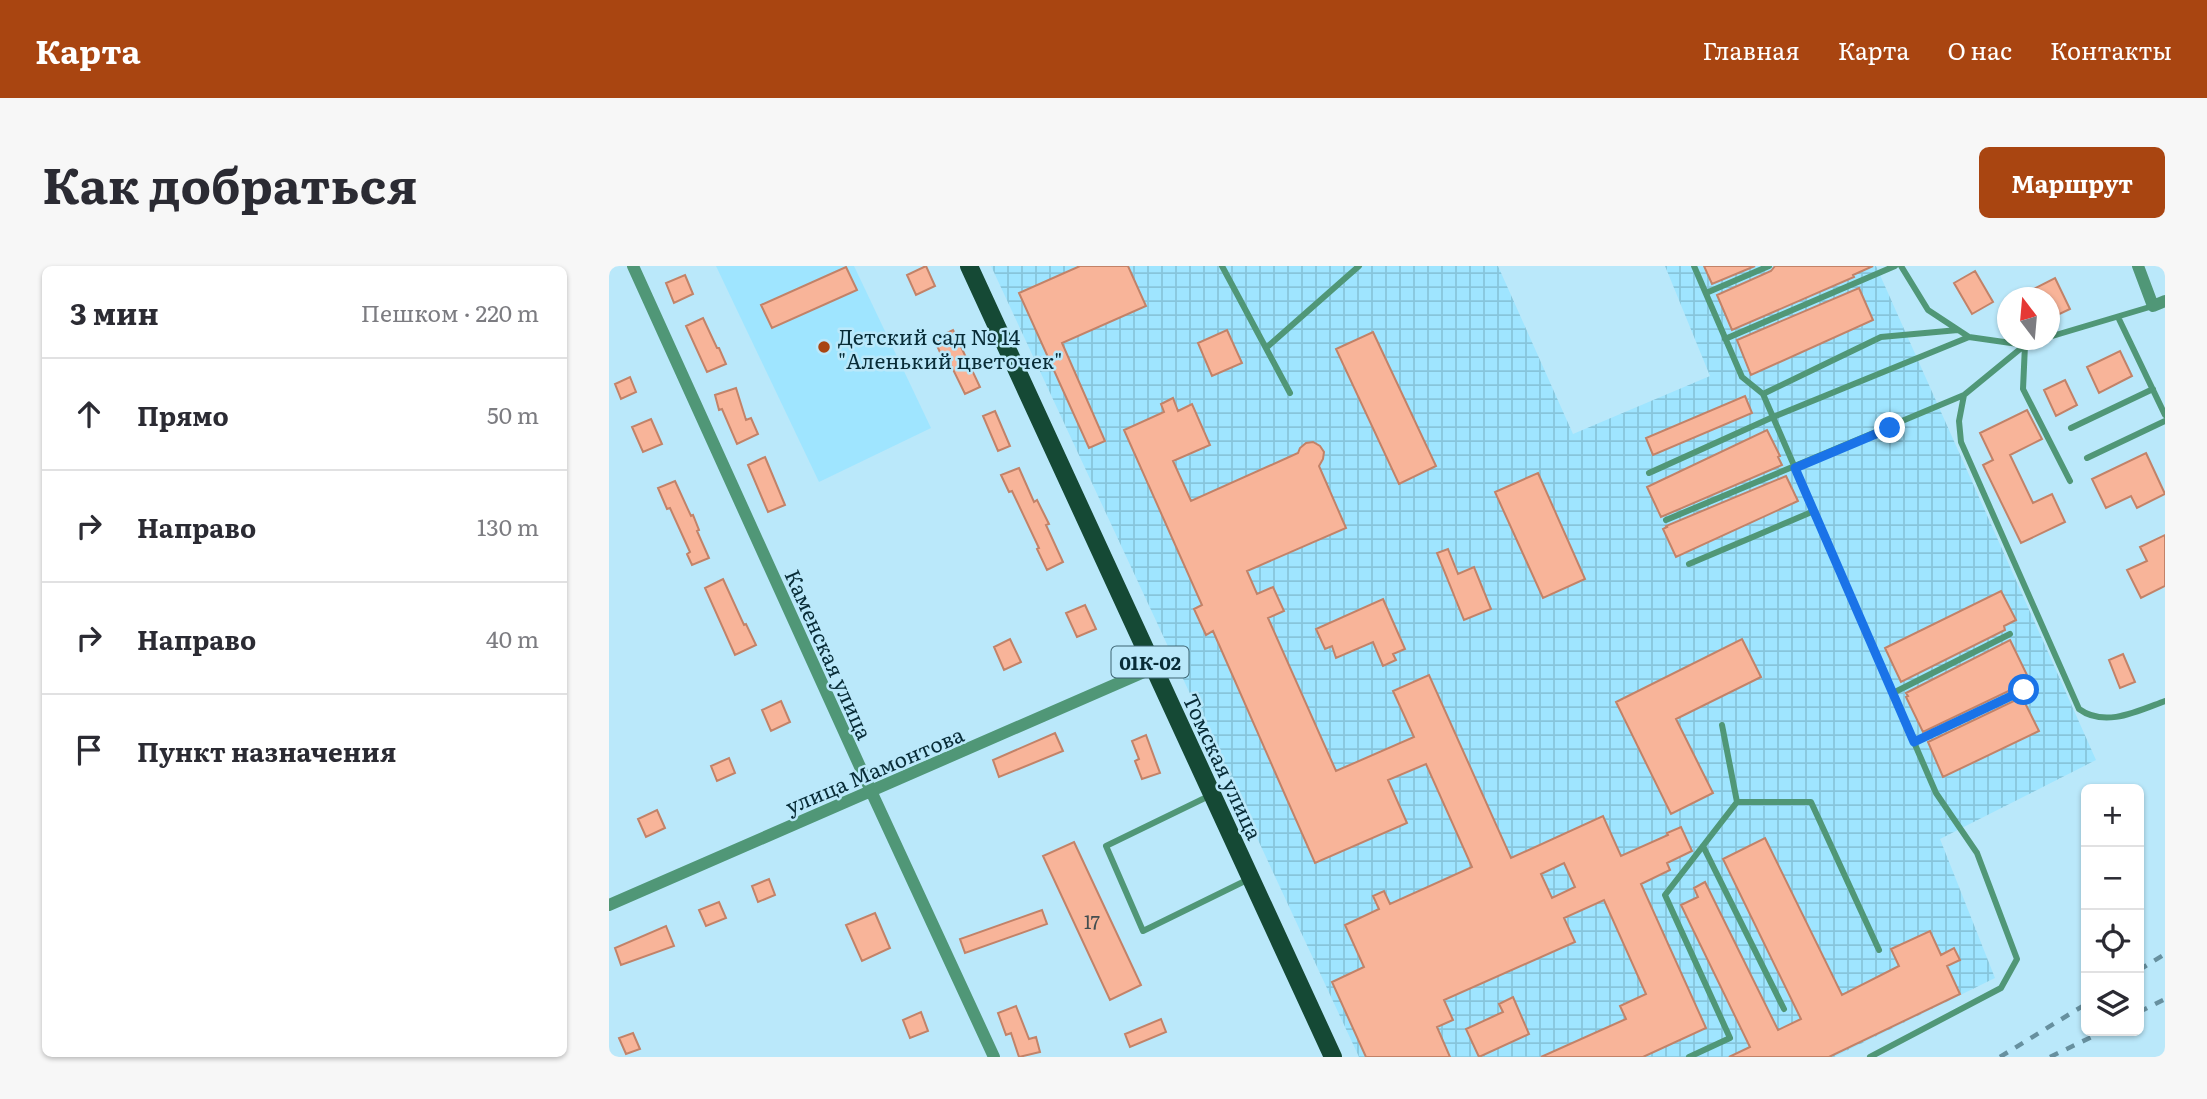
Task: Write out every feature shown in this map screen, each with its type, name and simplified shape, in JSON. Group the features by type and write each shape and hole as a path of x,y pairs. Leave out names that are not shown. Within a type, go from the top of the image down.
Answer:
{"main road":[{"name":"Томская улица","path":"969,266 1333,1057"}],"street":[{"name":"Каменская улица","path":"633,266 994,1057"},
{"path":"2138,266 2159,303"},
{"name":"улица Мамонтова","path":"609,905 1153,668"}],"lane":[{"path":"1222,266 1290,393"},
{"path":"1266,348 1359,266"},
{"path":"1694,266 1742,377 1763,394 1936,793 1976,853 2017,959 2001,988 1870,1057"},
{"path":"1706,293 1769,266"},
{"path":"1725,339 1895,266"},
{"path":"1901,266 1928,310 1969,337 1997,341"},
{"path":"2060,334 2159,303"},
{"path":"2118,317 2165,415"},
{"path":"1763,394 1881,337 1958,330"},
{"path":"1649,473 1773,417 1969,337"},
{"path":"1666,520 1964,396 2019,350"},
{"path":"2025,350 2024,390 2070,481"},
{"path":"2071,428 2153,389"},
{"path":"1964,396 1959,421 1961,442 2079,709 2088,716 2107,719 2165,701"},
{"path":"2087,458 2165,421"},
{"path":"1689,564 1814,511"},
{"path":"1893,693 2010,634"},
{"path":"1914,742 2024,690"},
{"path":"1689,1057 1730,1038 1665,895 1737,802 1722,725"},
{"path":"1212,794 1106,846 1143,931 1251,878"},
{"path":"1737,802 1811,802 1879,950"},
{"path":"1703,846 1784,1009"}],"shaded area":[{"name":"Детский сад № 14 \"Аленький цветочек\"","path":"716,266 854,266 931,428 819,482"},
{"path":"991,266 1498,266 1573,434 1710,376 1665,266 1876,266 2096,760 1940,839 1995,978 1834,1057 1359,1057"}],"building":[{"path":"926,266 935,286 916,295 907,275"},
{"path":"1080,266 1128,266 1146,306 1062,343 1105,441 1089,448 1019,293"},
{"path":"1704,266 1755,266 1712,284"},
{"path":"1775,266 1873,266 1853,275 1854,277 1732,330 1717,295 1771,271"},
{"path":"846,267 857,290 772,328 761,305"},
{"path":"1975,271 1993,302 1972,314 1954,283"},
{"path":"685,275 693,294 674,303 666,283"},
{"path":"2055,278 2059,287 2037,287"},
{"path":"1859,288 1873,320 1751,375 1737,340"},
{"path":"2060,288 2070,309 2060,314"},
{"path":"703,318 726,364 707,372 686,326"},
{"path":"953,330 980,387 965,394 947,357 943,359 934,339"},
{"path":"1227,330 1242,363 1212,376 1198,343"},
{"path":"1373,332 1436,466 1399,484 1336,349"},
{"path":"2120,351 2132,376 2099,393 2087,367"},
{"path":"630,377 636,392 621,399 615,384"},
{"path":"2065,380 2077,405 2056,416 2044,390"},
{"path":"736,388 746,420 751,418 758,434 737,444 722,409 719,410 715,395"},
{"path":"1745,396 1752,413 1653,455 1646,438"},
{"path":"1173,398 1178,411 1192,404 1210,445 1173,461 1191,501 1298,453 1306,443 1313,442 1324,452 1319,466 1346,528 1247,571 1257,594 1273,587 1284,611 1268,618 1336,771 1414,737 1393,691 1429,675 1511,858 1603,816 1621,856 1681,827 1692,851 1667,863 1670,870 1641,884 1706,1028 1643,1057 1541,1057 1626,1019 1620,1006 1646,994 1604,900 1564,918 1575,942 1444,1000 1453,1020 1437,1027 1450,1057 1366,1057 1332,982 1364,967 1345,925 1379,909 1373,896 1384,891 1390,904 1472,867 1426,764 1388,780 1407,823 1315,863 1213,631 1206,635 1194,609 1202,605 1124,430 1164,412 1161,404","holes":["1564,863 1575,887 1552,898 1541,874"]},
{"path":"2027,410 2042,439 2010,455 2033,503 2052,494 2065,522 2021,543 1983,465 1993,460 1980,433"},
{"path":"995,411 1010,446 998,451 983,416"},
{"path":"651,419 662,444 643,452 632,427"},
{"path":"1767,430 1782,465 1661,517 1647,487"},
{"path":"2146,453 2165,494 2137,508 2131,496 2106,508 2092,479"},
{"path":"765,457 785,505 768,512 748,465"},
{"path":"1019,468 1034,502 1037,500 1049,524 1046,525 1063,562 1047,570 1012,491 1009,492 1001,475"},
{"path":"1538,473 1585,579 1543,598 1495,492"},
{"path":"1786,476 1798,501 1676,557 1663,529 1666,526"},
{"path":"675,481 691,516 693,515 709,558 692,565 687,554 690,552 658,488"},
{"path":"2165,535 2165,586 2141,598 2127,570 2147,561 2140,547"},
{"path":"1448,549 1458,574 1474,567 1491,609 1464,620 1437,553"},
{"path":"723,579 756,645 735,655 705,588"},
{"path":"2001,591 2016,620 2004,626 2005,630 1901,682 1885,648"},
{"path":"1383,599 1405,649 1393,654 1396,660 1383,666 1373,642 1336,658 1332,646 1325,649 1316,629"},
{"path":"1085,605 1096,629 1077,637 1066,613"},
{"path":"1010,639 1021,662 1004,670 994,647"},
{"path":"1742,639 1761,677 1676,719 1713,793 1671,814 1616,702"},
{"path":"2010,640 2027,675 2015,681 2017,687 1923,732 1906,693"},
{"path":"2123,654 2135,682 2120,688 2109,660"},
{"path":"2022,697 2039,731 1943,777 1928,742"},
{"path":"781,701 790,722 771,731 762,710"},
{"path":"1055,733 1063,751 999,777 993,760"},
{"path":"1146,735 1160,773 1142,779 1135,761 1139,759 1132,741"},
{"path":"729,758 735,773 717,781 711,766"},
{"path":"657,810 665,828 646,837 638,819"},
{"path":"1765,838 1842,995 1899,966 1891,949 1930,931 1941,955 1954,948 1960,960 1947,966 1960,994 1829,1057 1729,1057 1750,1047 1681,905 1698,897 1694,888 1705,882 1778,1030 1801,1019 1723,859"},
{"path":"1074,842 1141,985 1110,1000 1043,856"},
{"path":"769,879 775,895 758,902 752,886"},
{"path":"719,902 726,918 706,926 699,910"},
{"path":"1042,910 1047,924 965,953 960,939"},
{"path":"875,913 890,948 862,961 846,925"},
{"path":"666,926 674,946 621,965 615,948"},
{"path":"1513,997 1529,1034 1479,1057 1466,1029 1503,1012 1499,1004"},
{"path":"1016,1006 1029,1039 1036,1037 1040,1052 1019,1057 1011,1033 1006,1035 998,1013"},
{"path":"921,1012 928,1031 910,1038 903,1020"},
{"path":"1161,1019 1166,1032 1130,1047 1125,1034"},
{"path":"633,1033 640,1049 626,1054 619,1038"}],"railway":[{"path":"2144,967 2165,954"},
{"path":"2144,1010 2165,999"},
{"path":"2000,1057 2081,1007"},
{"path":"2050,1057 2094,1036"}],"place":[{"name":"Детский сад № 14 \"Аленький цветочек\"","path":"824,347"}],"route":[{"path":"1890,428 1795,468 1914,742 2024,690"}]}
